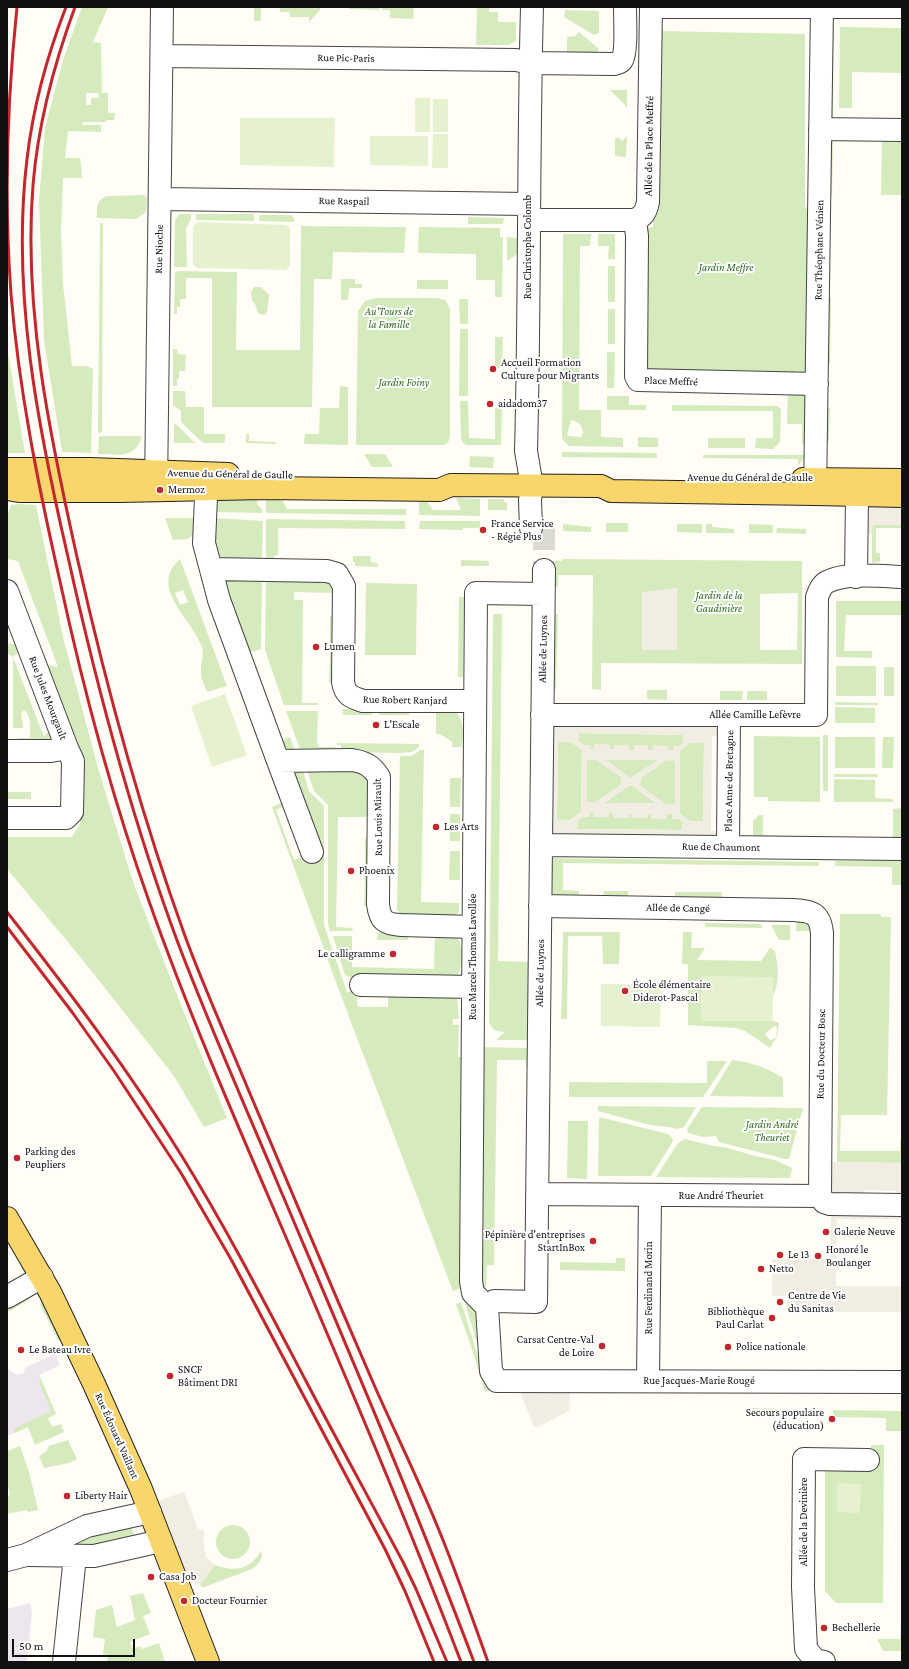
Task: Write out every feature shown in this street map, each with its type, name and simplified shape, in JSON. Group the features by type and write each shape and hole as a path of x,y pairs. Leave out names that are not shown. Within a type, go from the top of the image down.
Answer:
{"main road":[{"name":"Avenue du Général de Gaulle","path":"7,469 90,469 156,481"},
{"name":"Avenue du Général de Gaulle","path":"7,489 19,491 156,481 440,478 451,485 532,486 600,486 614,478 815,486 902,480"},
{"name":"Avenue du Général de Gaulle","path":"815,486 857,496 902,496"},
{"name":"Rue Édouard Vaillant","path":"7,1218 42,1277 94,1384 141,1489 208,1662"}],"street":[{"name":"Rue Nioche","path":"156,481 162,7"},
{"name":"Rue Christophe Colomb","path":"532,7 526,451 532,486"},
{"path":"531,63 619,63 624,53 625,7"},
{"path":"651,7 902,7"},
{"name":"Allée de la Place Meffré","path":"635,220 641,217 646,211 648,202 651,7"},
{"name":"Rue Théophane Vénien","path":"815,486 822,7"},
{"name":"Rue Pic-Paris","path":"162,56 516,60 531,63"},
{"path":"820,129 902,130"},
{"name":"Rue Raspail","path":"160,199 529,212"},
{"path":"529,212 635,220"},
{"name":"Place Meffré","path":"635,220 637,236 636,376 638,380 817,384"},
{"path":"206,481 204,543 219,600 312,852"},
{"path":"532,486 530,500 538,528"},
{"path":"857,496 856,577 902,577"},
{"name":"Rue Robert Ranjard","path":"211,569 327,571 337,574 344,586 343,682 346,693 352,698 363,701 474,701"},
{"name":"Allée de Luynes","path":"487,1307 494,1301 536,1302 543,594 538,570"},
{"name":"Allée Camille Lefèvre","path":"542,716 816,715 817,597 821,586 826,582 841,578 856,577"},
{"name":"Rue Jules Mourgault","path":"7,591 67,748 51,751 7,751"},
{"name":"Rue Marcel-Thomas Lavollée","path":"487,1307 473,1292 471,1281 474,701 476,593 543,594"},
{"name":"Place Anne de Bretagne","path":"728,847 729,716"},
{"path":"7,818 66,818 72,812 73,761 67,748"},
{"name":"Rue Louis Mirault","path":"278,761 352,760 368,764 375,770 379,777 378,904 382,919 390,924 401,925 473,927"},
{"name":"Rue de Chaumont","path":"541,845 902,849"},
{"name":"Allée de Cangé","path":"540,906 802,910 816,914"},
{"name":"Rue du Docteur Bosc","path":"816,914 822,924 820,1196"},
{"path":"361,985 473,987"},
{"name":"Rue André Theuriet","path":"537,1194 820,1196 824,1202 830,1204 902,1205"},
{"name":"Rue Ferdinand Morin","path":"648,1381 650,1195"},
{"path":"7,1297 42,1277"},
{"name":"Rue Jacques-Marie Rougé","path":"487,1307 491,1371 496,1381 902,1382"},
{"name":"Allée de la Devinière","path":"824,1662 815,1660 806,1649 803,1587 804,1459 868,1460"},
{"path":"16,1557 87,1526 150,1512"},
{"path":"16,1557 94,1556 161,1541"},
{"path":"64,1662 75,1556"}],"shaded area":[{"path":"902,502 902,525 873,525 872,534 863,534 865,505"},
{"path":"677,588 677,650 642,650 642,592"},
{"path":"704,722 717,724 723,735 712,736 711,831 722,831 716,839 554,840 547,828 552,828 553,733 548,725 704,727","holes":["579,733 683,735 683,743 679,746 673,746 673,750 668,749 668,746 653,745 653,750 648,750 648,745 634,745 634,750 629,750 629,745 614,745 614,749 610,749 610,745 594,744 594,749 591,749 590,745 583,745 579,742","558,742 571,742 582,750 581,812 570,820 557,819","690,743 704,743 703,821 690,821 680,814 680,751","587,760 596,760 621,777 621,785 594,803 587,802","605,760 658,760 633,777 629,777","666,760 675,761 675,804 666,804 640,786 641,778","629,786 633,786 656,803 604,803","590,812 594,813 594,817 608,817 609,813 613,813 613,818 629,818 629,814 632,814 632,818 648,818 648,814 651,814 651,819 667,819 667,814 672,814 672,819 680,819 683,822 682,830 578,829 578,820 583,817 589,817"]},
{"path":"825,1162 902,1163 902,1197 897,1197 897,1191 865,1190 864,1197 827,1194"},
{"path":"831,1212 902,1214 902,1219 837,1219 836,1286 902,1286 902,1312 787,1312 787,1296 772,1296 772,1259 830,1259"},
{"path":"55,1354 60,1365 39,1375 56,1414 7,1436 7,1368 17,1375 23,1374 26,1367"},
{"path":"521,1388 570,1389 569,1411 538,1427 534,1427 522,1397"},
{"path":"184,1492 198,1529 205,1531 203,1537 206,1557 215,1565 200,1584 196,1585 194,1582 191,1583 188,1581 157,1501"},
{"path":"30,1603 32,1613 27,1662 7,1662 7,1609"}],"green space":[{"path":"82,7 108,7 93,42 101,43 102,93 108,93 108,113 115,113 114,120 106,120 106,122 82,122 83,125 101,125 101,132 68,131 65,158 80,158 82,178 63,178 61,231 63,284 72,366 87,366 93,369 91,453 62,452 44,340 39,201 45,128 63,60","holes":["86,93 98,93 99,98 91,98 91,105 86,105"]},
{"path":"254,7 261,7 261,21 254,21"},
{"path":"280,7 320,7 320,10 309,22 309,17 290,17 289,12 280,12"},
{"path":"338,7 379,7 379,10 349,9"},
{"path":"382,7 414,7 413,19 390,18 390,10 382,10"},
{"path":"477,7 489,7 489,12 498,12 498,22 516,22 516,41 509,45 476,45"},
{"path":"565,10 599,11 599,33 594,35 564,17"},
{"path":"829,15 834,15 833,118 828,118"},
{"path":"840,27 902,28 902,73 852,72 852,108 839,108"},
{"name":"Jardin Meffre","path":"659,31 805,34 805,208 810,209 809,372 802,379 652,376 641,362 642,228 653,227"},
{"path":"579,32 598,48 598,55 567,55 567,37 575,36"},
{"path":"610,90 627,90 627,107"},
{"path":"415,98 430,98 430,132 415,132"},
{"path":"433,99 448,99 448,132 433,132"},
{"path":"240,118 335,118 334,167 240,165"},
{"path":"433,134 448,134 448,168 432,168"},
{"path":"370,136 428,136 428,166 370,165"},
{"path":"627,136 626,157 615,156 615,139 618,137 622,141"},
{"path":"882,139 902,139 902,195 881,195"},
{"path":"828,140 833,140 832,195 827,195"},
{"path":"144,195 147,198 146,212 136,219 97,218 99,202 107,196"},
{"path":"179,214 191,214 191,220 186,228 187,267 174,267 175,221"},
{"path":"196,214 254,214 254,221 196,220"},
{"path":"259,215 291,215 294,218 294,222 259,221"},
{"path":"468,217 504,218 503,224 468,224"},
{"path":"197,222 286,225 290,228 290,266 286,270 197,268 193,264 193,227"},
{"path":"100,223 103,223 102,432 98,433"},
{"path":"301,226 406,227 404,253 333,252 332,279 314,279 312,407 212,407 212,278 186,278 186,299 180,299 180,307 177,307 177,314 174,314 175,273 178,271 237,272 236,350 300,350"},
{"path":"419,227 500,228 500,237 503,237 502,297 495,297 495,280 476,280 476,254 418,253"},
{"path":"563,234 591,234 590,246 580,246 579,410 601,410 601,437 623,438 623,447 569,446 562,439","holes":["571,420 580,424 583,433 581,437 567,435"]},
{"path":"598,234 615,234 615,259 608,259 609,246 598,246"},
{"path":"507,237 519,238 519,253 507,261"},
{"path":"608,266 615,266 615,302 608,302"},
{"path":"341,279 355,279 355,284 362,284 362,288 349,288 348,300 341,300"},
{"path":"417,280 448,280 448,289 417,289"},
{"path":"254,287 261,287 269,295 267,312 264,315 258,313 255,304 252,301 251,292"},
{"path":"827,297 831,298 830,364 826,364"},
{"name":"Jardin Foiny","path":"376,298 437,298 445,300 450,309 450,435 449,441 445,445 356,445 358,311 365,301"},
{"path":"459,299 468,299 468,324 460,324"},
{"path":"608,309 615,309 615,344 608,344"},
{"path":"460,329 468,329 468,396 459,396"},
{"path":"495,337 503,337 502,368 495,368"},
{"path":"7,347 25,453 7,453"},
{"path":"173,349 177,349 178,354 186,355 185,371 179,371 177,386 173,386"},
{"path":"607,352 615,352 614,388 607,388"},
{"path":"340,386 348,387 348,445 304,444 305,434 319,434 320,408 339,408"},
{"path":"788,389 809,390 808,445 802,444 802,424 787,424"},
{"path":"173,391 185,391 186,407 204,407 204,434 225,434 225,443 203,443 181,422 181,411 173,405"},
{"path":"607,396 629,396 629,405 646,405 646,410 607,410"},
{"path":"460,401 468,401 469,438 495,439 495,408 502,408 501,445 466,445 463,443 461,438"},
{"path":"672,405 777,406 781,409 780,442 773,449 755,448 756,438 773,438 773,411 672,411"},
{"path":"825,408 830,408 829,441 825,441"},
{"path":"176,424 195,443 174,443 174,425"},
{"path":"246,434 249,434 249,441 276,442 276,444 246,443"},
{"path":"99,436 142,436 135,449 119,455 98,454"},
{"path":"638,437 658,438 658,447 638,447"},
{"path":"708,438 745,438 745,448 708,448"},
{"path":"562,452 657,453 657,458 562,457"},
{"path":"364,454 385,454 393,467 372,467"},
{"path":"703,455 806,455 798,466 798,459 703,458"},
{"path":"470,456 494,457 493,468 469,467"},
{"path":"266,496 280,496 287,509 406,509 406,515 266,513"},
{"path":"258,498 257,504 262,509 262,513 214,512 217,500"},
{"path":"419,498 425,498 433,510 461,510 456,498 480,499 480,516 419,515"},
{"path":"488,499 504,499 504,502 507,503 507,510 488,510"},
{"path":"11,505 36,505 63,637 98,768 134,885 227,1118 204,1127 174,1076 86,964 7,869 7,837 72,837 80,824 79,764 43,664 58,667 18,561 7,559 7,516"},
{"path":"165,518 197,518 194,535 187,539 173,540"},
{"path":"216,518 263,521 262,562 221,559 218,556 215,546"},
{"path":"266,519 405,521 405,529 278,528 278,555 274,556 274,560 266,562"},
{"path":"420,521 480,521 480,528 463,528 463,530 419,529"},
{"path":"606,523 628,523 628,532 606,532"},
{"path":"563,524 591,527 591,532 563,531"},
{"path":"677,524 702,524 702,533 677,532"},
{"path":"706,524 712,524 712,527 734,529 734,533 706,533"},
{"path":"749,524 773,525 773,533 749,533"},
{"path":"872,525 902,525 902,528 876,528 876,553 880,553 880,562 872,563"},
{"path":"777,528 806,529 806,534 776,533"},
{"path":"353,556 370,556 371,562 377,563 378,567 355,566"},
{"path":"180,559 227,686 207,692 201,675 203,655 201,645 196,634 170,592 168,581 171,570","holes":["183,590 188,602 180,605 175,593"]},
{"name":"Jardin de la Gaudinière","path":"563,559 802,561 802,664 601,663 601,690 592,689 593,575 558,575 558,587 555,587 551,561 562,561","holes":["798,593 797,650 760,650 760,594"]},
{"path":"461,560 489,561 489,566 461,566"},
{"path":"227,579 262,579 261,649 248,653 223,583"},
{"path":"266,579 329,582 336,593 294,592 294,600 303,600 302,703 318,703 318,705 284,705 265,650"},
{"path":"366,583 417,584 416,655 365,655"},
{"path":"459,597 464,597 463,677 458,677"},
{"path":"836,601 902,601 902,615 846,615 844,651 872,651 872,658 836,657"},
{"path":"493,614 502,614 498,961 531,962 530,1040 496,1040 505,1032 495,1030 489,1022"},
{"path":"555,614 558,614 556,689 552,689"},
{"path":"330,616 335,616 335,645 330,645"},
{"path":"7,644 22,644 24,648 13,657 7,653"},
{"path":"330,652 335,652 335,683 329,682"},
{"path":"13,657 44,737 52,727 56,741 18,742 18,738 30,738 30,723 27,713 24,710 21,713 23,728 13,728"},
{"path":"836,666 876,666 876,696 836,696"},
{"path":"884,667 894,667 894,696 884,696"},
{"path":"647,690 667,690 667,700 647,699"},
{"path":"720,691 743,691 742,700 720,700"},
{"path":"747,691 767,691 767,700 747,700"},
{"path":"225,694 247,755 212,767 191,706"},
{"path":"835,702 878,703 878,705 835,705"},
{"path":"835,707 875,708 875,723 835,723"},
{"path":"342,709 372,709 372,715 343,715"},
{"path":"379,710 409,710 409,715 379,715"},
{"path":"436,710 451,710 458,715 463,728 461,747 452,747 452,742 440,734 436,734"},
{"path":"286,711 318,711 317,742 319,747 336,747 337,752 301,752"},
{"path":"579,733 683,735 683,743 673,750 668,750 668,746 653,746 654,750 648,750 648,746 634,745 634,750 629,750 629,745 614,745 614,749 610,749 610,745 595,744 594,749 590,749 579,742"},
{"path":"823,735 828,735 828,791 823,791"},
{"path":"754,736 820,737 820,802 768,801 768,797 754,797"},
{"path":"290,737 296,755 288,754 278,742"},
{"path":"835,737 875,737 875,768 835,768"},
{"path":"883,737 894,737 893,768 882,768"},
{"path":"558,742 571,742 582,750 581,812 570,820 557,820"},
{"path":"337,743 419,744 419,747 412,752 400,753 341,752 341,745 337,745"},
{"path":"690,743 704,743 703,821 690,821 680,814 680,750"},
{"path":"420,750 424,750 421,902 459,903 459,912 454,916 402,915 397,910 400,756 412,756"},
{"path":"587,759 596,760 621,777 621,785 594,803 587,802"},
{"path":"604,759 658,760 632,777 629,777"},
{"path":"666,760 675,760 675,804 666,804 640,786 641,778"},
{"path":"302,767 309,791 324,806 324,925 347,992 356,992 358,1007 388,1007 388,994 457,995 459,1019 453,1019 453,1025 459,1025 458,1057 468,1057 467,1286 453,1291 340,993 272,807 283,802 284,806 276,810 294,860 318,851 291,773"},
{"path":"307,770 359,771 370,779 371,815 366,815 366,817 338,817 336,927 352,928 353,931 330,931 328,923 328,805 314,791"},
{"path":"834,774 877,774 878,777 834,777"},
{"path":"450,778 461,778 460,807 450,807"},
{"path":"834,779 875,780 875,798 893,799 893,802 834,802"},
{"path":"629,786 633,786 657,804 604,803"},
{"path":"7,792 31,792 31,799 7,799"},
{"path":"902,808 902,839 893,839 893,809"},
{"path":"589,812 594,812 594,817 608,817 609,813 613,813 613,817 629,818 629,814 633,814 632,818 648,818 648,814 651,814 652,819 667,819 667,814 672,814 683,822 682,830 578,829 578,820"},
{"path":"450,814 460,814 460,841 450,841"},
{"path":"759,815 763,815 763,835 785,836 785,838 753,838 753,821"},
{"path":"365,839 370,839 370,869 365,869"},
{"path":"450,851 460,851 460,880 449,880"},
{"path":"549,858 819,862 819,866 563,863 563,890 579,891 579,898 549,898"},
{"path":"835,861 902,861 902,885 892,885 892,867 835,866"},
{"path":"365,876 370,876 370,906 364,906"},
{"path":"604,891 628,891 628,898 603,898"},
{"path":"675,892 722,892 721,900 675,898"},
{"path":"840,914 881,914 881,917 891,917 887,1115 841,1115 840,1151 900,1151 900,1141 902,1141 902,1163 837,1162"},
{"path":"797,915 806,916 815,931 796,931"},
{"path":"705,923 761,924 762,928 705,927"},
{"path":"771,925 790,925 790,940 779,940"},
{"path":"563,932 620,932 619,964 603,964 602,936 568,936 567,1019 561,1019"},
{"path":"683,932 692,932 691,948 705,948 697,960 761,961 770,948 775,951 778,979 773,996 773,977 701,977 701,1021 773,1021 779,1023 777,1036 770,1048 745,1031 736,1028 688,1025 688,964 682,964","holes":["774,1026 777,1027 776,1037 770,1040 765,1034"]},
{"path":"378,933 408,933 408,940 377,940"},
{"path":"435,934 457,937 459,940 461,962 457,976 438,979 350,977 345,975 333,936 352,936 352,967 434,969"},
{"path":"701,976 773,977 773,1021 701,1021"},
{"path":"601,984 661,985 660,1027 601,1026"},
{"path":"477,1047 530,1048 530,1067 526,1067 526,1060 497,1060 494,1265 487,1265 486,1289 482,1289"},
{"name":"Jardin André Theuriet","path":"732,1060 759,1066 783,1078 783,1097 710,1096"},
{"path":"707,1061 727,1061 703,1097 569,1097 569,1082 707,1083"},
{"path":"598,1106 696,1107 684,1127 677,1129 650,1125 598,1111"},
{"name":"Jardin André Theuriet","path":"702,1107 803,1108 789,1159 719,1142 716,1136 703,1137 688,1133 687,1129"},
{"path":"599,1117 668,1134 673,1139 651,1176 598,1176"},
{"path":"568,1121 588,1121 587,1179 567,1178"},
{"name":"Jardin André Theuriet","path":"685,1139 775,1160 792,1168 790,1178 656,1177 678,1143"},
{"path":"616,1258 625,1258 625,1271 560,1270 560,1262 616,1263"},
{"path":"27,1294 30,1299 8,1312 7,1306"},
{"path":"45,1302 63,1338 58,1340 40,1304"},
{"path":"461,1302 489,1391 485,1392 456,1304"},
{"path":"465,1303 476,1306 482,1360"},
{"path":"40,1377 56,1414 48,1418 52,1427 61,1424 64,1432 35,1445 28,1427 15,1433 14,1429 51,1411 39,1382"},
{"path":"747,1408 816,1410 816,1417 769,1417 747,1413"},
{"path":"833,1410 902,1411 902,1431 886,1431 886,1418 833,1417"},
{"path":"68,1440 77,1459 69,1463 44,1468 39,1456 46,1452 49,1446"},
{"path":"871,1445 884,1445 883,1603 836,1603 825,1591 825,1464 871,1464"},
{"path":"20,1446 29,1472 38,1510 28,1512 27,1510 7,1514 7,1496 10,1495 7,1480 7,1451"},
{"path":"837,1483 861,1484 860,1513 837,1512"},
{"path":"130,1525 136,1538 78,1549 76,1538"},
{"path":"230,1525 236,1525 240,1526 247,1532 250,1542 249,1549 243,1556 236,1559 230,1559 226,1558 219,1552 216,1545 216,1539 217,1535 223,1528"},
{"path":"261,1551 262,1557 258,1564 252,1569 202,1588 200,1584 215,1565 235,1569 241,1568 252,1562"},
{"path":"143,1593 151,1613 143,1616 150,1634 130,1642 133,1649 140,1646 142,1649 159,1643 165,1662 107,1662 108,1655 103,1654 105,1639 93,1637 96,1610 112,1605 117,1627 135,1620 130,1596"},
{"path":"901,1625 902,1651 883,1651 877,1639 900,1639"}],"tunnel":[{"path":"544,528 544,570"}],"railway":[{"path":"17,7 11,79 7,186 9,258 14,330 30,437 68,619 88,701 123,824 150,904 181,988 375,1448 419,1554 461,1662"},
{"path":"66,7 47,63 33,120 27,159 23,209 22,259 30,360 38,409 57,508 91,655 130,800 161,896 189,973 352,1358 402,1479 474,1662"},
{"path":"75,7 60,50 48,94 35,162 31,232 32,279 35,326 49,419 57,465 88,605 112,701 139,796 153,843 192,955 343,1313 436,1523 488,1662"},
{"path":"7,912 76,1002 142,1094 216,1213 403,1562 447,1662"},
{"path":"7,927 72,1012 114,1071 181,1173 232,1261 385,1549 405,1591 434,1662"}],"place":[{"name":"Accueil Formation Culture pour Migrants","path":"493,369"},
{"name":"aidadom37","path":"490,404"},
{"name":"Mermoz","path":"160,490"},
{"name":"France Service - Régie Plus","path":"483,530"},
{"name":"Lumen","path":"316,647"},
{"name":"L'Escale","path":"376,725"},
{"name":"Les Arts","path":"436,827"},
{"name":"Phoenix","path":"351,871"},
{"name":"Le calligramme","path":"393,954"},
{"name":"École élémentaire Diderot-Pascal","path":"625,991"},
{"name":"Parking des Peupliers","path":"17,1158"},
{"name":"Galerie Neuve","path":"826,1232"},
{"name":"Pépinière d'entreprises StartInBox","path":"593,1241"},
{"name":"Le 13","path":"780,1255"},
{"name":"Honoré le Boulanger","path":"818,1256"},
{"name":"Netto","path":"761,1269"},
{"name":"Centre de Vie du Sanitas","path":"780,1302"},
{"name":"Bibliothèque Paul Carlat","path":"772,1318"},
{"name":"Carsat Centre-Val de Loire","path":"602,1346"},
{"name":"Police nationale","path":"728,1347"},
{"name":"Le Bateau Ivre","path":"21,1350"},
{"name":"SNCF Bâtiment DRI","path":"170,1376"},
{"name":"Secours populaire (éducation)","path":"832,1419"},
{"name":"Liberty Hair","path":"67,1496"},
{"name":"Casa Job","path":"151,1577"},
{"name":"Docteur Fournier","path":"184,1601"},
{"name":"Bechellerie","path":"824,1628"}],"park label":[{"name":"Au'Tours de la Famille","path":"389,318"}]}
